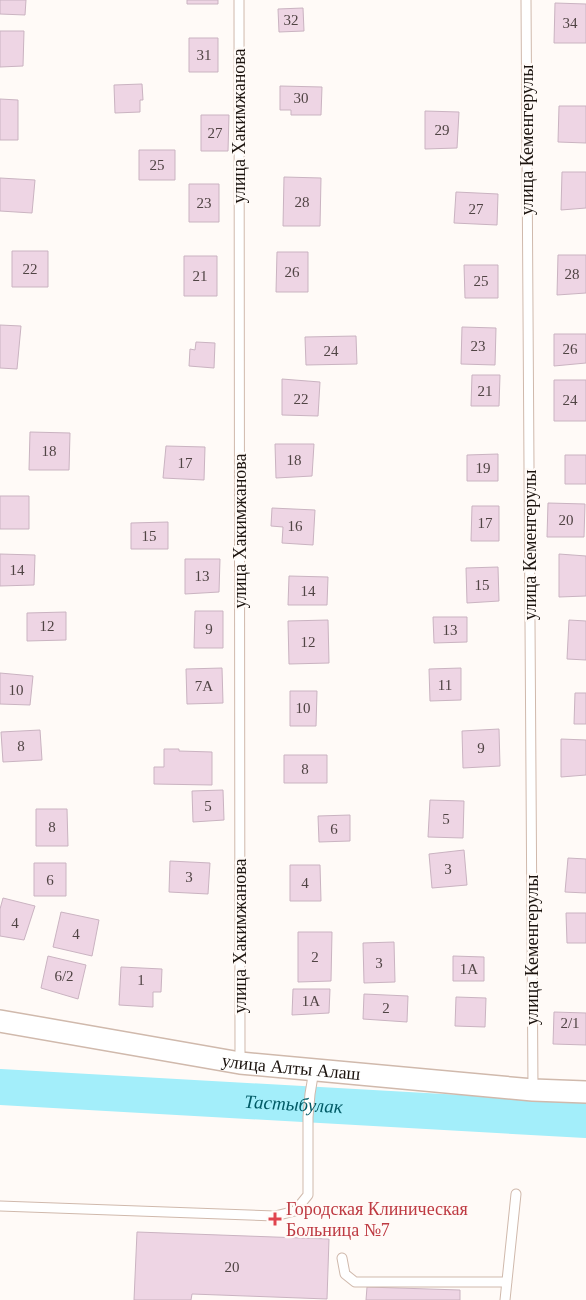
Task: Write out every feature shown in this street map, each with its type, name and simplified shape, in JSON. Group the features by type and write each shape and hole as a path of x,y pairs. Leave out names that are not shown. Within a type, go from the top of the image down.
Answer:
{"street":[{"name":"улица Алты Алаш","path":"0,1021 240,1063 533,1090 586,1092"}],"lane":[{"name":"улица Хакимжанова","path":"239,0 240,1063"},
{"name":"улица Кеменгерулы","path":"526,0 533,1090"},
{"path":"0,1206 275,1216 294,1211 308,1195 308,1118 314,1070"},
{"path":"505,1300 516,1194"},
{"path":"342,1258 345,1274 354,1282 507,1282"}],"building":[{"path":"0,0 26,0 25,15 0,14"},
{"path":"187,0 218,0 218,4 187,4"},
{"path":"555,3 586,4 586,43 554,43"},
{"path":"303,8 304,31 279,32 278,9"},
{"path":"0,31 24,31 23,66 0,67"},
{"path":"189,38 218,38 218,72 189,72"},
{"path":"142,84 143,100 140,100 140,112 115,113 114,85"},
{"path":"280,86 322,87 321,115 291,115 291,110 280,110"},
{"path":"0,99 18,100 18,140 0,140"},
{"path":"559,106 586,106 586,143 558,142"},
{"path":"425,111 459,112 457,148 425,149"},
{"path":"201,115 229,115 228,151 201,151"},
{"path":"139,150 175,150 175,180 139,180"},
{"path":"562,172 586,172 586,208 561,210"},
{"path":"284,177 321,178 320,226 283,226"},
{"path":"0,178 35,180 32,213 0,211"},
{"path":"189,184 219,184 219,222 189,222"},
{"path":"456,192 498,194 497,225 454,223"},
{"path":"12,251 48,251 48,287 12,287"},
{"path":"277,252 308,252 308,292 276,292"},
{"path":"558,255 586,255 586,293 557,295"},
{"path":"184,256 217,256 217,296 184,296"},
{"path":"464,265 498,265 498,298 465,298"},
{"path":"0,325 21,326 17,369 0,368"},
{"path":"462,327 496,328 495,365 461,364"},
{"path":"554,334 586,334 586,363 554,366"},
{"path":"356,336 357,364 306,365 305,337"},
{"path":"196,342 215,343 214,368 189,366 190,349 195,350"},
{"path":"472,375 500,375 499,406 471,406"},
{"path":"282,379 320,382 318,416 282,415"},
{"path":"554,380 586,380 586,421 554,421"},
{"path":"30,432 70,433 69,470 29,470"},
{"path":"275,444 314,444 312,476 276,478"},
{"path":"166,446 205,447 204,480 163,478"},
{"path":"498,454 498,481 467,481 467,455"},
{"path":"565,455 586,455 586,484 565,484"},
{"path":"0,496 29,496 29,529 0,529"},
{"path":"548,503 585,504 584,537 547,537"},
{"path":"472,506 499,506 499,541 471,541"},
{"path":"272,508 315,510 313,545 282,543 283,527 271,526"},
{"path":"168,522 168,549 131,549 131,523"},
{"path":"0,554 35,555 34,585 0,586"},
{"path":"559,554 586,556 586,596 559,597"},
{"path":"185,559 220,559 219,592 185,594"},
{"path":"498,567 499,601 467,603 466,568"},
{"path":"289,576 328,577 327,605 288,605"},
{"path":"195,611 223,611 223,648 194,648"},
{"path":"66,612 66,640 27,641 27,613"},
{"path":"433,617 467,617 467,642 434,643"},
{"path":"328,620 329,663 289,664 288,621"},
{"path":"569,620 586,621 586,660 567,659"},
{"path":"222,668 223,703 187,704 186,669"},
{"path":"461,668 461,700 430,701 429,669"},
{"path":"0,673 33,676 30,705 0,704"},
{"path":"290,691 317,691 316,726 290,726"},
{"path":"575,693 586,693 586,724 574,724"},
{"path":"499,729 500,766 463,768 462,731"},
{"path":"40,730 42,760 3,762 1,732"},
{"path":"561,739 586,740 586,775 561,777"},
{"path":"164,749 212,752 212,785 154,784 154,767 164,767"},
{"path":"284,755 327,755 327,783 284,783"},
{"path":"223,790 224,820 193,822 192,791"},
{"path":"430,800 464,801 463,838 428,837"},
{"path":"36,809 67,809 68,846 36,846"},
{"path":"350,815 350,841 319,842 318,816"},
{"path":"464,850 467,885 432,888 429,854"},
{"path":"568,858 586,859 586,893 565,892"},
{"path":"170,861 210,863 208,894 169,892"},
{"path":"34,863 66,863 66,896 34,896"},
{"path":"290,865 320,865 321,901 290,901"},
{"path":"3,898 35,906 24,940 0,936 0,909"},
{"path":"61,912 99,920 92,956 53,947"},
{"path":"566,913 586,913 586,943 567,943"},
{"path":"298,932 332,932 331,981 298,982"},
{"path":"394,942 395,982 364,983 363,943"},
{"path":"48,956 86,965 78,999 41,988"},
{"path":"453,956 484,957 484,981 453,981"},
{"path":"121,967 162,969 161,992 153,992 153,1007 119,1005"},
{"path":"293,989 330,989 329,1013 292,1015"},
{"path":"364,994 408,996 407,1022 363,1019"},
{"path":"456,997 486,998 485,1027 455,1026"},
{"path":"554,1012 586,1013 586,1045 553,1044"},
{"name":"Городская Клиническая Больница №7","path":"137,1232 329,1239 327,1299 192,1294 191,1300 134,1300"},
{"name":"Городская Клиническая Больница №7","path":"367,1287 460,1290 460,1300 366,1300"}],"waterway":[{"name":"Тастыбулак","path":"0,1087 586,1120"}],"place":[{"name":"Городская Клиническая Больница №7","path":"275,1219"}]}
